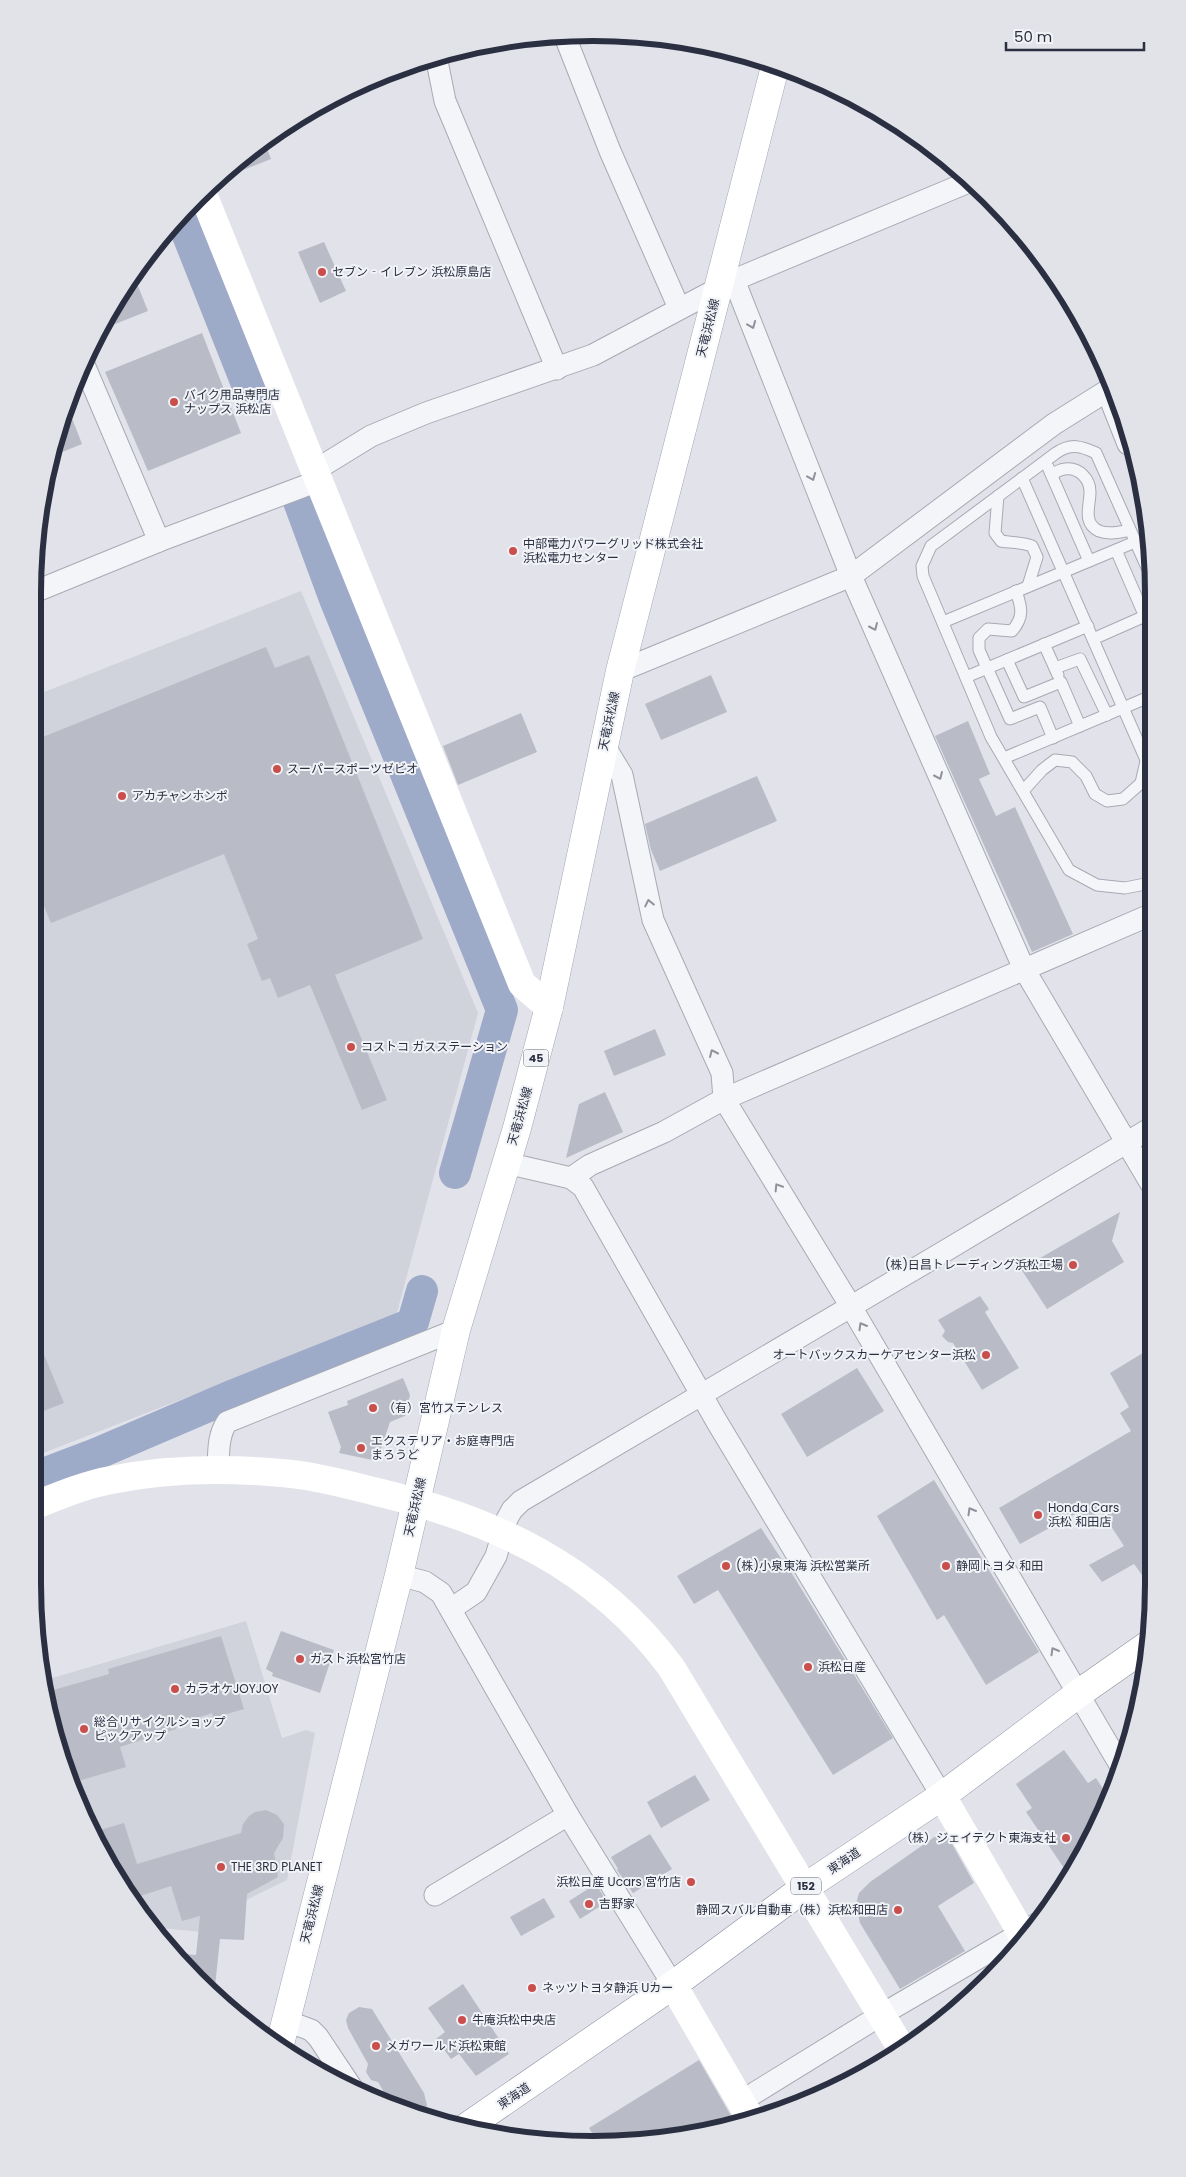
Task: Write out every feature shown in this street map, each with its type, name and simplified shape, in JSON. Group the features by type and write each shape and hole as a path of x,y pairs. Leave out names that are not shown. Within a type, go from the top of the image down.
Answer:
{"main road":[{"name":"天竜浜松線","path":"281,2039 399,1575 456,1330 506,1163 549,1007 620,670 726,285 772,72"},
{"path":"206,200 522,984 549,1007"},
{"path":"41,1503 86,1486 111,1480 162,1474 218,1471 293,1474 320,1478 416,1501 503,1532 559,1563 595,1588 630,1619 659,1650 685,1687 899,2044"},
{"name":"東海道","path":"473,2122 673,1985 804,1888 942,1796 1078,1694 1141,1650"},
{"path":"942,1796 1026,1926"},
{"path":"673,1985 746,2111"}],"street":[{"path":"567,42 610,151 679,308"},
{"path":"438,64 446,100 556,369"},
{"path":"41,589 159,541 279,496 316,476 379,433 426,413 593,355 679,308 726,285 963,184"},
{"path":"726,285 851,576 1024,969 1145,1174"},
{"path":"87,372 159,541"},
{"path":"620,670 851,576 1054,424 1106,391"},
{"path":"604,745 622,774 653,920 722,1073 724,1099 850,1305 1116,1758"},
{"path":"571,1178 590,1165 664,1132 724,1099 1145,917"},
{"path":"451,1609 476,1592 496,1556 512,1510 522,1501 704,1395 850,1305 1001,1218 1145,1132"},
{"path":"506,1163 571,1178 583,1187 704,1395 717,1422 942,1796"},
{"path":"218,1471 219,1441 227,1422 456,1330"},
{"path":"399,1575 428,1583 441,1593 568,1815 673,1985"},
{"path":"435,1895 568,1815"},
{"path":"746,2111 881,2015 1016,1938"},
{"path":"284,2020 312,2030 344,2077"}],"lane":[{"path":"1144,561 1096,453 1081,446 1066,446 930,546 922,566 923,576 991,737 1069,870 1097,885 1125,888 1145,884"},
{"path":"1045,461 1089,561"},
{"path":"1051,474 1066,469 1080,472 1088,480 1090,492 1087,514 1092,525 1100,531 1106,532 1130,530"},
{"path":"1022,478 1145,758"},
{"path":"998,496 995,532 1000,541 1022,542 1032,546 1037,557 1028,586"},
{"path":"943,622 1136,542"},
{"path":"1116,550 1145,616"},
{"path":"1016,592 1023,610 1019,622 1012,631 988,629 979,638 979,650 1010,719 1040,707 1053,738"},
{"path":"1093,639 1145,622"},
{"path":"966,677 1088,626"},
{"path":"1044,644 1080,726"},
{"path":"1054,668 1080,659 1106,715"},
{"path":"1007,660 1024,697 1061,682"},
{"path":"1004,758 1145,699"},
{"path":"1023,791 1042,770 1055,760 1072,762 1086,776 1095,794 1107,801 1123,799 1142,783 1145,774"}],"shaded area":[{"path":"301,591 478,1013 396,1316 41,1454 41,693"},
{"path":"246,1621 282,1738 306,1730 315,1733 287,1880 203,1921 203,1932 162,1928 134,1891 115,1860 83,1795 60,1727 50,1679"}],"building":[{"path":"267,148 271,159 235,173"},
{"name":"セブン‐イレブン 浜松原島店","path":"324,242 346,291 320,303 298,252"},
{"path":"137,282 148,311 110,326"},
{"name":"バイク用品専門店 ナップス 浜松店","path":"202,333 241,433 148,471 105,372"},
{"path":"71,416 82,444 59,453"},
{"path":"266,647 275,668 309,655 423,939 335,975 387,1100 362,1110 310,985 278,998 270,978 262,981 247,944 258,939 224,854 51,923 41,899 41,738"},
{"path":"711,675 727,712 661,740 645,704"},
{"path":"521,713 537,752 458,785 443,746"},
{"path":"968,721 990,774 979,779 996,816 1015,807 1073,934 1032,952 935,736"},
{"path":"757,776 777,821 660,871 651,850 645,824"},
{"path":"655,1029 666,1055 614,1076 604,1051"},
{"path":"605,1092 623,1132 566,1158 579,1104"},
{"name":"(株)日昌トレーディング浜松工場","path":"1120,1212 1112,1241 1124,1262 1047,1309 1021,1269"},
{"name":"オートバックスカーケアセンター浜松","path":"980,1296 989,1309 985,1312 1019,1368 982,1390 953,1343 948,1342 942,1336 945,1331 938,1320"},
{"path":"41,1347 64,1403 41,1412"},
{"name":"Honda Cars 浜松 和田店","path":"1145,1352 1145,1579 1134,1564 1102,1582 1089,1565 1124,1546 1101,1511 1086,1520 1079,1512 1020,1544 999,1508 1131,1431 1120,1413 1129,1407 1110,1373"},
{"path":"857,1368 884,1411 807,1457 781,1414"},
{"name":"（有）宮竹ステンレス","path":"403,1378 410,1395 405,1416 390,1422 377,1461 339,1453 341,1447 328,1412 348,1405 347,1401"},
{"name":"静岡トヨタ 和田","path":"934,1480 1039,1652 986,1685 944,1615 937,1620 877,1516"},
{"name":"浜松日産","path":"761,1528 783,1559 893,1738 833,1775 718,1590 694,1604 677,1576"},
{"name":"ガスト浜松宮竹店","path":"281,1631 334,1650 320,1693 272,1676 273,1673 266,1669"},
{"name":"カラオケJOYJOY","path":"221,1636 244,1709 213,1718 212,1713 175,1725 176,1729 120,1747 126,1767 78,1781 60,1727 52,1690 109,1674 108,1669"},
{"name":"（株）ジェイテクト東海支社","path":"1064,1750 1088,1783 1096,1778 1104,1791 1088,1828 1065,1870 1026,1812 1032,1808 1016,1784"},
{"path":"695,1775 710,1800 661,1828 647,1802"},
{"name":"THE 3RD PLANET","path":"266,1810 277,1815 284,1824 283,1838 274,1853 278,1877 247,1894 244,1940 220,1939 215,1986 184,1954 196,1955 200,1916 182,1921 171,1886 138,1897 99,1830 124,1823 137,1864 241,1833 243,1824 255,1812"},
{"name":"静岡スバル自動車（株）浜松和田店","path":"940,1833 947,1835 974,1883 938,1906 965,1951 900,1989 860,1923 856,1904 859,1893 870,1882"},
{"path":"650,1834 672,1869 633,1893 617,1870 611,1857"},
{"path":"596,1884 607,1902 580,1919 569,1901"},
{"path":"544,1898 555,1917 521,1936 510,1917"},
{"name":"牛庵浜松中央店","path":"463,1984 509,2054 476,2076 459,2054 451,2059 436,2039 445,2032 428,2008"},
{"name":"メガワールド浜松東館","path":"359,2007 372,2009 424,2093 427,2105 426,2109 386,2095 378,2082 371,2080 366,2072 368,2064 348,2028 346,2020 349,2013"},
{"path":"699,2060 732,2118 665,2131 629,2135 594,2136 589,2128"}],"waterway":[{"path":"183,223 251,394"},
{"path":"297,496 335,599 502,1010 455,1173"},
{"path":"41,1475 409,1325 413,1322 422,1291"}],"place":[{"name":"セブン‐イレブン 浜松原島店","path":"322,272"},
{"name":"バイク用品専門店 ナップス 浜松店","path":"174,402"},
{"name":"中部電力パワーグリッド株式会社 浜松電力センター","path":"513,551"},
{"name":"スーパースポーツゼビオ","path":"277,769"},
{"name":"アカチャンホンポ","path":"122,796"},
{"name":"コストコ ガスステーション","path":"351,1047"},
{"name":"(株)日昌トレーディング浜松工場","path":"1073,1265"},
{"name":"オートバックスカーケアセンター浜松","path":"986,1355"},
{"name":"（有）宮竹ステンレス","path":"373,1408"},
{"name":"エクステリア・お庭専門店 まろうど","path":"361,1448"},
{"name":"Honda Cars 浜松 和田店","path":"1038,1515"},
{"name":"(株)小泉東海 浜松営業所","path":"726,1566"},
{"name":"静岡トヨタ 和田","path":"946,1566"},
{"name":"ガスト浜松宮竹店","path":"300,1659"},
{"name":"浜松日産","path":"808,1667"},
{"name":"カラオケJOYJOY","path":"175,1689"},
{"name":"総合リサイクルショップ ピックアップ","path":"84,1729"},
{"name":"（株）ジェイテクト東海支社","path":"1066,1838"},
{"name":"THE 3RD PLANET","path":"221,1867"},
{"name":"浜松日産 Ucars 宮竹店","path":"691,1882"},
{"name":"吉野家","path":"589,1904"},
{"name":"静岡スバル自動車（株）浜松和田店","path":"898,1910"},
{"name":"ネッツトヨタ静浜 Uカー","path":"532,1988"},
{"name":"牛庵浜松中央店","path":"462,2020"},
{"name":"メガワールド浜松東館","path":"376,2046"}]}
